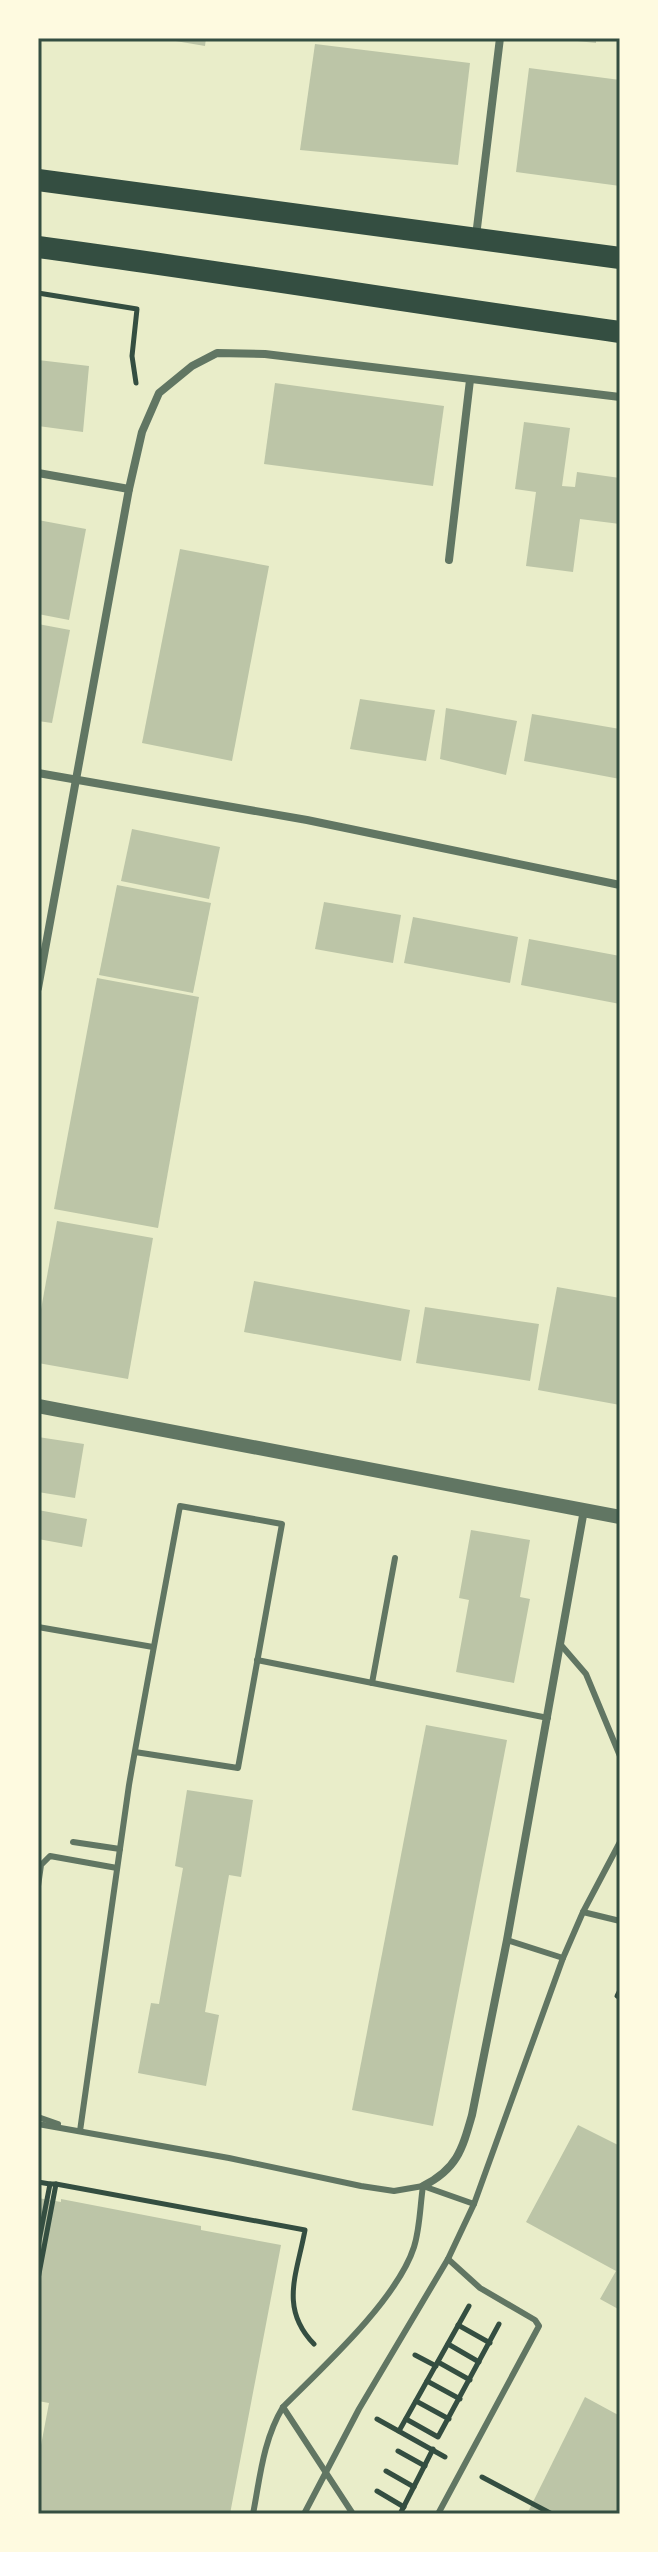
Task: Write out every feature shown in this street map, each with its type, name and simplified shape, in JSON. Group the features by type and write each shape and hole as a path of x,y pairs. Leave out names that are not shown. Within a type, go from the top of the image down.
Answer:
{"highway":[{"path":"38,180 620,258"},
{"path":"38,247 620,332"}],"street":[{"path":"476,238 500,38"},
{"path":"38,988 129,489 142,432 159,393 192,366 217,353 265,354 620,397"},
{"path":"449,560 470,380"},
{"path":"38,473 129,489"},
{"path":"38,773 307,820 620,885"},
{"path":"38,1406 620,1517"},
{"path":"423,2186 452,2167 465,2139 507,1940 584,1510"}],"lane":[{"path":"80,2131 135,1752 180,1506 282,1524 238,1768 135,1752"},
{"path":"372,1683 395,1558"},
{"path":"38,1627 153,1647"},
{"path":"561,1645 586,1674 620,1756"},
{"path":"257,1660 548,1718"},
{"path":"73,1842 120,1849"},
{"path":"304,2514 359,2409 448,2259 474,2204 563,1958 620,1842"},
{"path":"38,1886 41,1865 50,1856 117,1868"},
{"path":"583,1912 620,1921"},
{"path":"507,1940 563,1958"},
{"path":"38,2117 80,2131"},
{"path":"38,2124 394,2191 423,2186 474,2204"},
{"path":"253,2514 269,2433 283,2407 363,2324 406,2264 418,2228 423,2186"},
{"path":"438,2514 539,2326 535,2320 480,2288 448,2259"},
{"path":"283,2407 353,2514"}],"path":[{"path":"38,293 137,309 132,356 142,432"},
{"path":"620,1990 617,1996 620,1998"},
{"path":"38,2182 305,2230 292,2310 306,2335 332,2359"},
{"path":"38,2246 53,2184"},
{"path":"38,2279 53,2184"},
{"path":"399,2431 480,2288"},
{"path":"468,2307 479,2313"},
{"path":"406,2419 438,2437 500,2324 489,2318"},
{"path":"458,2325 490,2343"},
{"path":"448,2344 479,2362"},
{"path":"438,2362 470,2380"},
{"path":"427,2381 460,2399"},
{"path":"416,2401 449,2419"},
{"path":"400,2514 433,2449"},
{"path":"398,2451 425,2466"},
{"path":"386,2471 414,2487"},
{"path":"377,2491 404,2507"}],"building":[{"path":"158,38 206,38 205,46"},
{"path":"596,38 596,43 568,40"},
{"path":"315,44 470,63 458,165 300,150"},
{"path":"529,68 620,80 620,186 516,172"},
{"path":"38,360 89,366 83,432 38,426"},
{"path":"275,383 444,406 433,486 264,464"},
{"path":"524,422 570,428 562,486 575,487 577,472 620,478 620,524 580,519 573,572 526,566 536,492 515,489"},
{"path":"38,520 86,529 69,620 38,614"},
{"path":"180,549 269,566 232,761 142,743"},
{"path":"38,624 70,630 52,723 38,721"},
{"path":"360,699 435,710 426,761 350,749"},
{"path":"446,708 517,721 506,775 440,759"},
{"path":"532,714 620,729 620,779 524,761"},
{"path":"132,829 220,847 209,899 121,881"},
{"path":"117,885 211,903 193,993 99,975"},
{"path":"324,902 401,915 393,963 315,949"},
{"path":"413,917 518,937 510,983 404,963"},
{"path":"529,939 620,956 620,1004 521,985"},
{"path":"97,978 199,997 158,1228 54,1209"},
{"path":"57,1221 153,1238 128,1379 38,1363 38,1326"},
{"path":"254,1281 410,1310 401,1361 244,1332"},
{"path":"557,1287 620,1298 620,1405 538,1390"},
{"path":"425,1307 539,1324 530,1381 416,1363"},
{"path":"38,1437 84,1444 75,1498 38,1492"},
{"path":"38,1510 87,1519 82,1547 38,1539"},
{"path":"471,1530 530,1540 520,1597 530,1599 514,1683 456,1672 469,1600 459,1598"},
{"path":"426,1725 507,1740 433,2126 352,2110"},
{"path":"187,1790 253,1800 241,1877 229,1875 205,2012 219,2015 206,2086 138,2073 151,2003 159,2004 183,1868 175,1866"},
{"path":"578,2125 620,2146 620,2310 600,2299 616,2271 526,2222"},
{"path":"38,2198 61,2202 61,2199 201,2226 201,2230 281,2245 230,2514 38,2514 38,2461 49,2403 38,2401"},
{"path":"585,2397 620,2416 620,2514 527,2514"}]}
